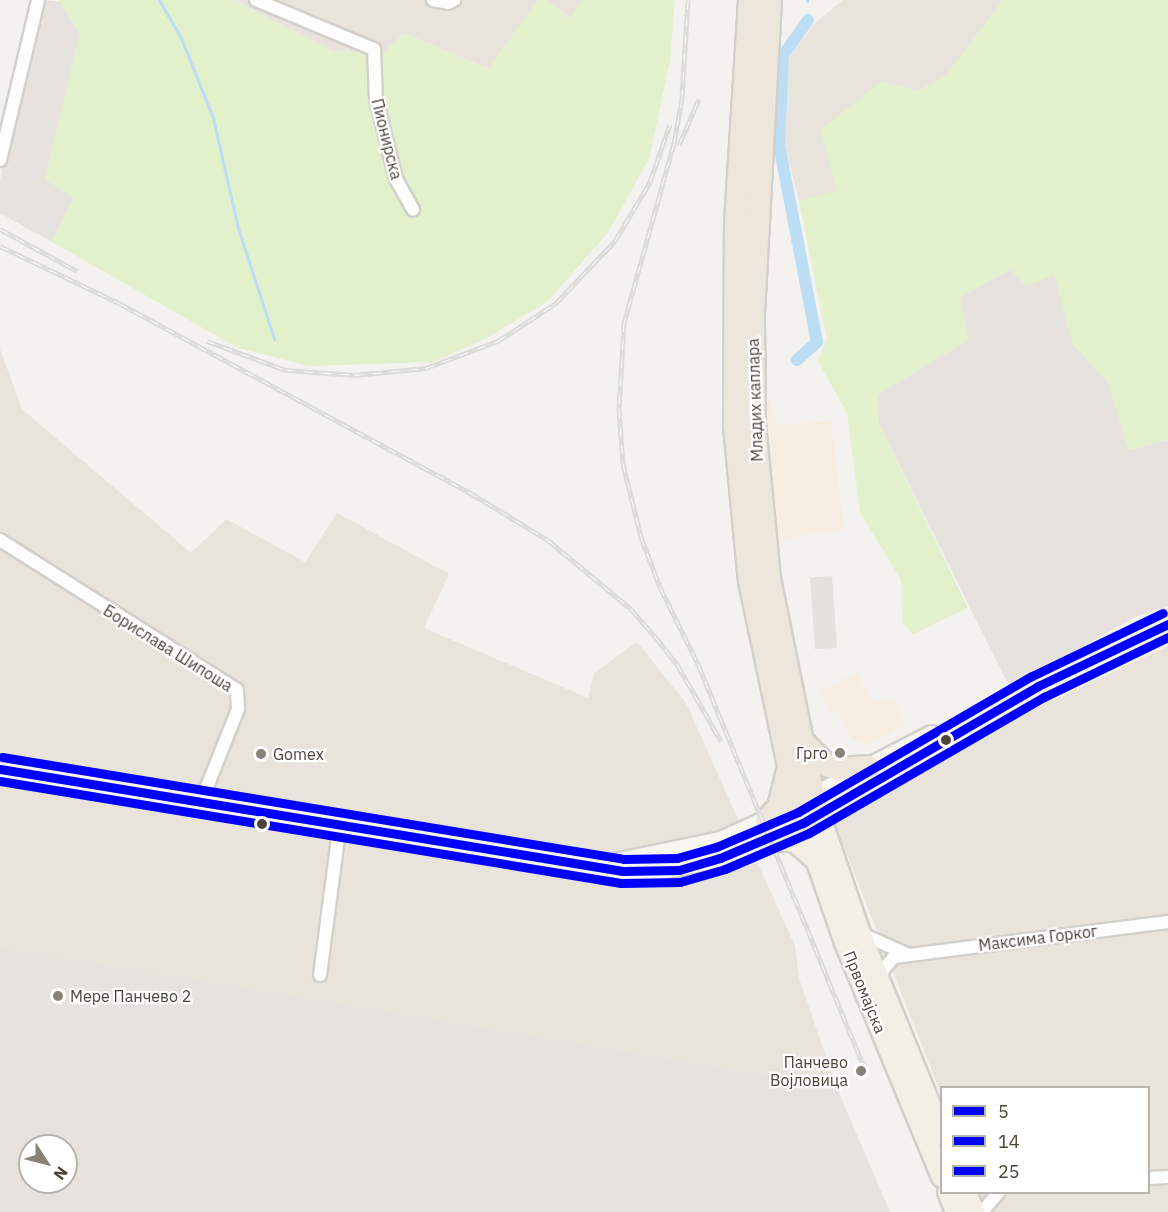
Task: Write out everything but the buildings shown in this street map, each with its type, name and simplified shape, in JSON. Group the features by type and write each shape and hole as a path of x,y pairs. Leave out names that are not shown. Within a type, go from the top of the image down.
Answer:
{"highway":[{"name":"Младих каплара","path":"750,0 733,362 742,524 750,581 787,767"},
{"name":"Младих каплара","path":"770,0 754,297 754,423 767,567 798,736 808,809"},
{"path":"798,736 826,765 839,769 868,767"},
{"path":"787,767 808,809"},
{"path":"765,830 783,798 787,767"}],"main road":[{"name":"Првомајска","path":"808,809 816,861 845,944 940,1172"},
{"name":"Првомајска","path":"808,809 940,1129"},
{"path":"765,830 794,841 816,861"},
{"path":"949,1194 956,1212"},
{"path":"967,1194 974,1212"}],"street":[{"path":"0,160 38,0"},
{"name":"Пионирска","path":"256,0 374,49 376,99 396,179 412,210"},
{"path":"433,0 448,3 454,0"},
{"name":"Борислава Шипоша","path":"0,540 237,690 238,709 201,802"},
{"path":"808,809 868,767 1168,624"},
{"path":"0,770 605,865 700,847 765,830 1038,686"},
{"path":"320,975 340,824"},
{"name":"Максима Горког","path":"908,955 1168,922"},
{"path":"860,933 908,955"},
{"path":"879,982 888,963 908,955"},
{"path":"1150,1178 1168,1177"},
{"path":"982,1212 997,1194"}],"shaded area":[{"path":"43,0 63,2 80,34 45,179 74,198 52,242 0,213 0,180"},
{"path":"234,0 538,0 489,69 404,33 383,54 333,51"},
{"path":"546,0 582,0 571,19"},
{"path":"843,0 1003,0 947,75 918,91 881,82 838,191 799,201 784,142 788,60 814,24"},
{"path":"1011,269 1055,275 1073,344 1108,382 1129,450 1168,440 1168,606 1135,617 1010,688 879,424 877,395 968,340 960,297"},
{"path":"0,349 22,409 191,553 226,519 305,562 337,513 449,574 424,628 588,698 594,673 637,642 686,703 795,946 799,978 836,1086 0,946"},
{"path":"768,396 775,421 783,425 831,421 844,530 785,538 776,566 761,430"},
{"path":"832,576 837,648 815,649 810,578"},
{"path":"1168,646 1168,1212 988,1212 980,1194 1150,1194 1150,1086 940,1086 940,1091 828,806"},
{"path":"856,672 873,701 893,700 906,725 867,746 852,738 837,710 831,713 820,692"},
{"path":"0,946 836,1086 890,1212 0,1212"}],"green space":[{"path":"59,0 234,0 333,51 383,54 404,33 488,69 538,0 546,0 570,19 582,0 675,0 670,61 649,159 607,234 548,301 487,338 433,362 309,366 238,348 52,242 74,198 45,179 80,34"},
{"path":"1003,0 1168,0 1168,440 1129,450 1108,382 1073,344 1054,275 1026,286 1010,269 960,297 968,340 877,395 879,424 968,608 913,634 902,622 901,580 860,512 847,413 818,361 827,339 799,201 837,191 820,130 881,82 918,91 947,75"}],"waterway":[{"path":"159,0 181,38 213,118 238,228 274,339"},
{"path":"797,360 817,342 779,144 783,56 808,20"}],"railway":[{"path":"688,0 682,99 674,143 624,323 619,409 623,464 641,537 660,587 698,664 863,1064"},
{"path":"679,145 699,99"},
{"path":"207,341 286,370 355,375 426,368 498,341 555,304 615,241 650,182 670,124"},
{"path":"0,229 77,271"},
{"path":"0,246 119,303 469,492 548,540 631,609 654,635 677,664 721,741"}],"transit line":[{"name":"25","path":"2,757 624,859 677,858 716,847 798,812 1032,676 1163,613"},
{"name":"5","path":"0,769 623,871 679,870 720,858 803,823 1038,686 1168,624"},
{"name":"14","path":"0,781 621,883 680,882 725,869 809,833 1044,697 1168,637"}],"place":[{"name":"Грго","path":"840,753"},
{"name":"Gomex","path":"261,754"},
{"name":"Мере Панчево 2","path":"58,996"},
{"name":"Панчево Војловица","path":"861,1071"}]}
